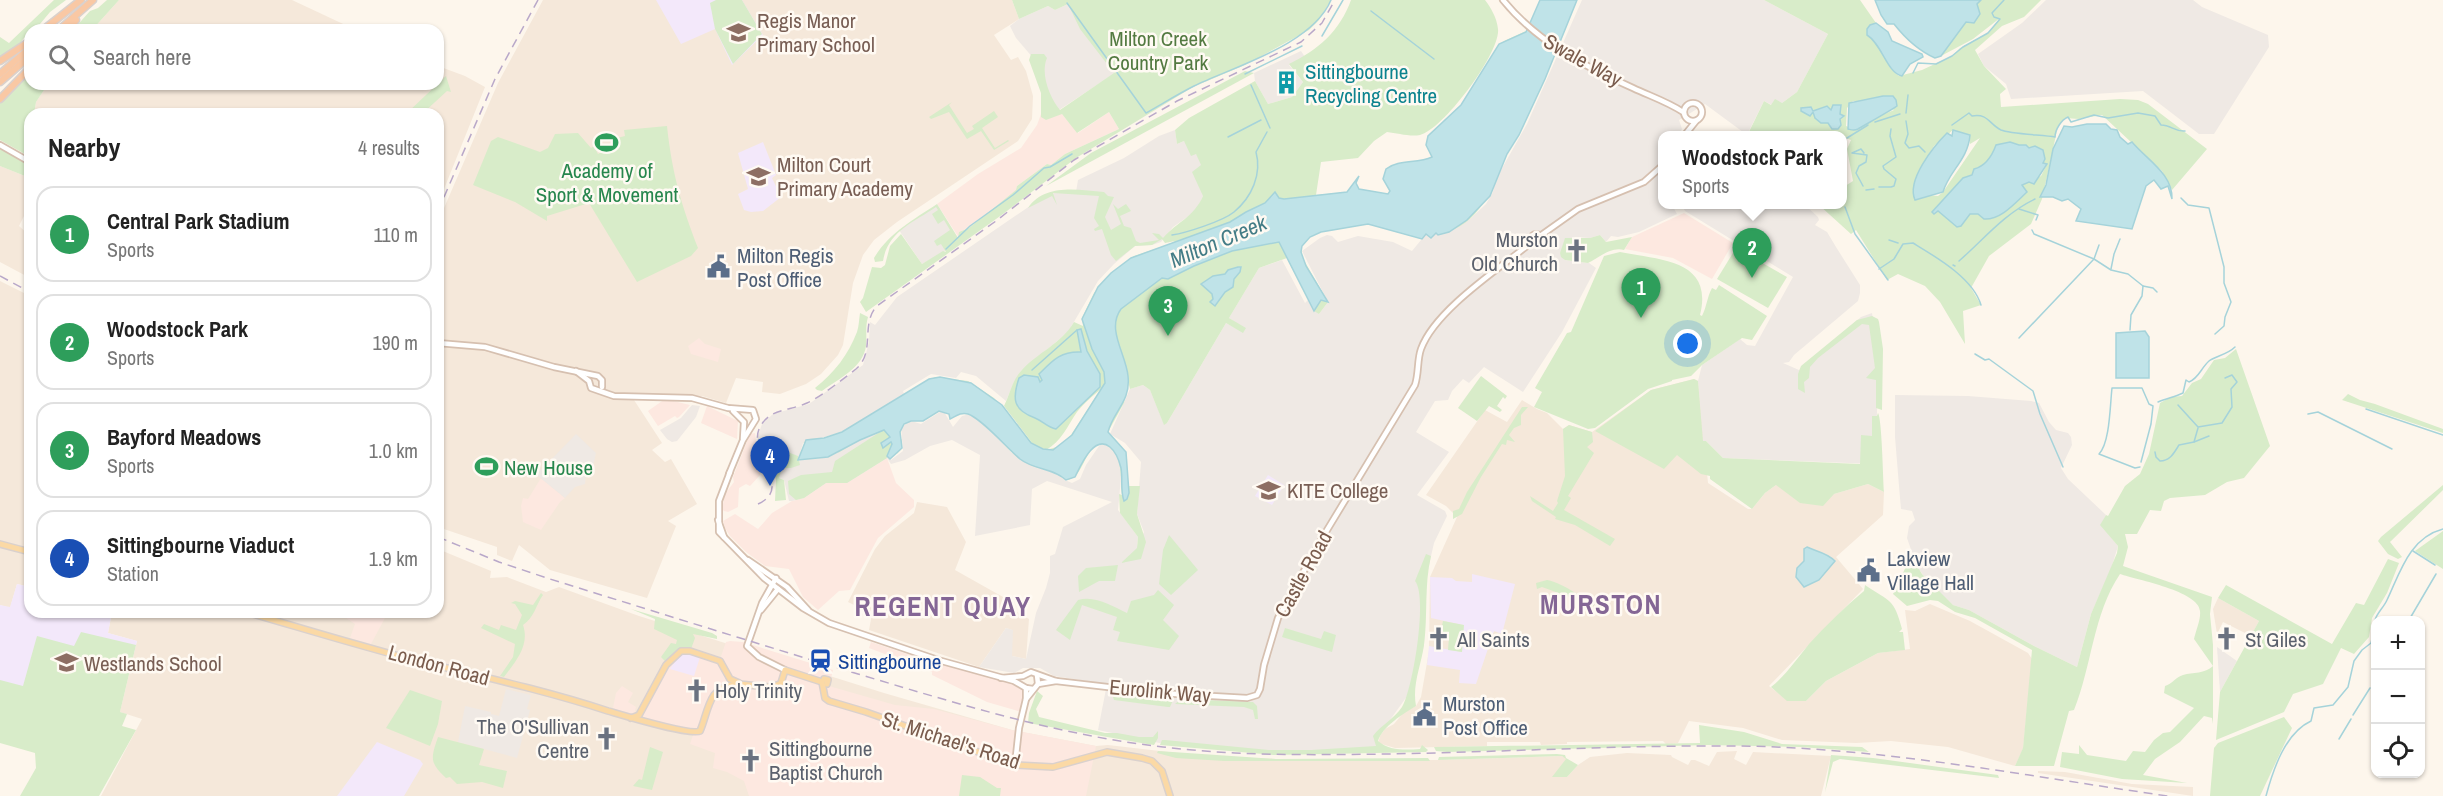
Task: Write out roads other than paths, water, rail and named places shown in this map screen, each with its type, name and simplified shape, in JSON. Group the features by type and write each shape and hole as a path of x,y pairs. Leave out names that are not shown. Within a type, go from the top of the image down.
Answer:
{"highway":[{"path":"53,24 87,1"},
{"path":"58,24 87,1"},
{"path":"65,24 87,1"},
{"path":"71,24 87,1"},
{"path":"0,61 24,45"},
{"path":"0,74 24,53"},
{"path":"0,82 24,61"},
{"path":"0,99 24,74"}],"main road":[{"name":"Swale Way","path":"1503,0 1524,23 1567,55 1596,71 1674,106 1684,115"},
{"path":"1684,131 1686,106 1693,102 1700,106 1702,114 1687,131"},
{"name":"Swale Way","path":"1674,106 1686,106"},
{"path":"1684,115 1696,121"},
{"path":"0,145 24,159"},
{"name":"Castle Road","path":"1260,689 1267,651 1278,618 1320,540 1415,385 1419,374 1420,350 1427,337 1448,311 1532,242 1540,243 1540,236 1578,209 1644,182 1658,170"},
{"path":"444,343 485,347 595,376 602,379 599,388"},
{"path":"576,371 589,381 591,388 599,388 611,395 692,398 728,408 745,411 749,409 755,412 756,419 743,440 719,501 718,519 724,537 743,557 775,587 810,612 845,629 1033,689"},
{"path":"589,381 595,376"},
{"path":"728,408 743,420 752,423"},
{"path":"743,440 745,411"},
{"path":"0,544 24,550"},
{"path":"743,557 776,578 799,598 810,612"},
{"path":"775,587 776,578"},
{"path":"631,718 638,717 666,665 680,651 690,651 720,661 733,681 740,684 776,686 781,683 784,673 747,648 747,640 759,612 775,587 781,583"},
{"name":"London Road","path":"267,618 422,662 556,695 631,718 693,733 700,731 713,697 721,690"},
{"path":"1001,678 1023,676 1028,672 1037,675 1038,684 1026,699 1019,728 1015,765"},
{"name":"St. Michael's Road","path":"784,673 795,673 823,683 825,698 829,702 866,712 1015,765 1053,767 1107,752 1152,761 1162,771 1170,796"},
{"path":"721,690 726,684 728,675"},
{"name":"Eurolink Way","path":"1037,675 1056,681 1159,693 1247,698 1257,695 1260,689"},
{"path":"1023,676 1026,699"},
{"name":"Eurolink Way","path":"1038,684 1056,681"},
{"path":"721,690 740,684"},
{"path":"641,712 646,721"}],"water":[{"name":"Milton Creek","path":"1540,0 1577,0 1545,79 1519,135 1507,154 1490,196 1467,220 1449,232 1438,235 1436,233 1431,238 1426,234 1422,239 1368,224 1321,232 1310,237 1302,246 1301,252 1306,266 1328,302 1321,300 1314,311 1279,242 1232,251 1168,279 1162,278 1121,309 1115,325 1127,368 1128,385 1127,393 1108,432 1126,452 1129,493 1124,501 1121,468 1117,456 1110,447 1104,444 1093,448 1084,459 1075,477 1066,480 1055,473 1025,463 980,421 968,414 950,419 949,414 939,411 923,421 911,421 904,424 900,432 902,448 890,459 887,456 891,442 883,448 881,443 890,437 884,430 828,457 798,460 806,440 824,438 842,432 929,379 940,377 971,383 1002,405 1031,443 1043,449 1053,450 1072,435 1105,383 1104,372 1092,349 1082,319 1098,287 1111,273 1131,258 1230,222 1265,203 1275,192 1279,198 1284,199 1347,192 1359,176 1356,183 1359,189 1388,194 1390,191 1383,179 1386,169 1397,164 1432,157 1426,145 1428,136 1461,105 1499,44 1526,32"},
{"path":"1875,0 1981,0 1977,4 1980,14 1974,23 1966,22 1941,56 1935,58 1912,43 1894,24 1887,24"},
{"path":"1876,23 1888,32 1892,41 1922,54 1923,57 1910,64 1902,76 1892,70 1877,45 1867,35 1870,25"},
{"path":"1893,96 1897,106 1858,129 1848,129 1849,103"},
{"path":"1833,105 1841,105 1840,114 1844,116 1840,119 1841,125 1838,129 1832,129 1828,123 1821,123 1815,118 1813,112 1810,116 1801,111 1801,108 1811,107 1813,111 1827,106 1831,110"},
{"path":"2106,124 2111,129 2117,130 2120,137 2128,144 2132,142 2158,168 2168,182 2172,199 2168,186 2161,189 2154,180 2146,186 2132,229 2076,221 2081,209 2068,199 2062,201 2053,197 2040,197 2046,185 2053,149 2064,126"},
{"path":"1953,130 1970,135 1966,152 1943,192 1915,200 1914,183 1918,173 1935,146 1947,133 1952,136"},
{"path":"2010,142 2026,145 2029,148 2035,146 2043,150 2045,159 2043,163 2047,164 2034,184 2029,182 2022,185 2027,192 2013,206 1990,219 1984,219 1978,214 1970,214 1961,226 1957,227 1938,211 1934,214 1932,212 1963,178 1972,175 1974,169 1985,163 1996,145"},
{"path":"1241,267 1240,272 1234,279 1233,287 1225,292 1215,306 1210,302 1213,299 1212,294 1201,284 1213,276 1225,274 1228,270"},
{"path":"1081,329 1087,351 1100,374 1100,387 1056,429 1022,411 1016,403 1015,392 1019,378 1024,375 1038,377 1040,382 1042,380 1039,374 1053,361 1068,353 1081,352 1077,330"},
{"path":"2145,331 2149,337 2149,378 2116,378 2116,333"},
{"path":"1807,547 1835,561 1819,580 1804,587 1796,577 1797,568 1804,561 1804,549"}],"waterway":[{"path":"1067,3 1146,113 1194,86 1290,42 1321,16 1331,0"},
{"path":"1322,36 1343,0"},
{"path":"1913,73 1918,63 1936,64 1988,33 2000,19 1994,17 1992,13 2004,0"},
{"path":"1371,11 1434,59"},
{"path":"1245,74 1302,46"},
{"path":"1251,85 1270,128"},
{"path":"1906,113 1908,95"},
{"path":"1952,125 1969,113 1972,116 1982,116 2001,130 2055,137 2059,125 2068,117 2071,122 2094,115 2108,118 2138,113 2155,116 2161,125 2185,131"},
{"path":"1875,122 1900,114"},
{"path":"1228,137 1261,120"},
{"path":"1906,121 1908,134 1905,143 1909,148 1919,146 1925,152"},
{"path":"1847,138 1868,125"},
{"path":"1879,187 1894,186 1896,179 1883,166 1896,157 1890,136 1891,129"},
{"name":"Milton Creek","path":"1172,235 1213,223 1234,212 1240,206 1254,185 1258,169 1256,152 1267,132"},
{"path":"1863,186 1856,173 1859,166 1866,162 1867,155 1852,153 1861,149 1864,153"},
{"path":"946,249 970,226 1013,195 1044,168 1072,154"},
{"path":"1866,190 1874,189"},
{"path":"2181,198 2188,205 2209,208 2224,267 2224,283 2231,302 2224,326 2215,334"},
{"path":"1959,261 2004,219 2035,199"},
{"path":"1846,209 1855,234 1888,280"},
{"path":"2019,209 2038,215 2036,220"},
{"path":"2032,230 2034,234 2094,259 2099,245"},
{"path":"2111,269 2120,239"},
{"path":"1889,240 1898,243"},
{"path":"1879,269 1894,259 1903,244 1913,243 1962,277 1977,295 1981,305"},
{"path":"2019,338 2094,259 2111,270 2128,274 2143,286"},
{"path":"2130,330 2131,315 2142,296 2143,286 2153,288 2157,292"},
{"path":"1032,370 1077,330"},
{"path":"2158,402 2183,393 2186,380 2189,382 2192,380 2209,361 2235,347"},
{"path":"1975,354 1985,360 1989,359 2033,391 2040,414 2063,467"},
{"path":"2178,405 2198,427 2222,423 2232,407 2231,389 2237,382 2232,375 2225,378"},
{"path":"2140,467 2135,468 2099,454 2103,449 2107,433 2112,388 2142,388 2149,404 2153,406 2151,424 2141,462"},
{"path":"2366,409 2443,435"},
{"path":"2308,414 2318,412 2392,449"},
{"path":"2155,452 2160,461 2166,460 2179,445 2194,442 2198,428"},
{"path":"2194,442 2209,436"},
{"path":"2266,796 2276,764 2287,743 2294,734 2311,721 2314,708 2333,705 2348,687 2354,661 2371,643 2376,617 2386,603 2407,558 2422,540 2443,529"},
{"path":"2413,551 2435,565"},
{"path":"2411,616 2436,574"},
{"path":"2353,715 2370,688"},
{"path":"2339,739 2351,719"}],"railway":[{"path":"444,197 495,79 538,0"},
{"path":"758,504 768,497 772,488 771,479 759,448 757,437 760,427 769,416 813,400 856,369 865,355 869,321 877,306 996,221 1074,160 1177,101 1301,42 1322,23 1335,0"},
{"path":"0,276 24,289"},
{"path":"444,539 499,562 550,579 858,674 1047,727 1124,742 1219,752 1302,755 1652,747 1795,748 1902,757 2168,796"}],"place":[{"name":"Regis Manor Primary School","path":"739,32"},
{"name":"Sittingbourne Recycling Centre","path":"1287,83"},
{"name":"Academy of Sport & Movement","path":"607,142"},
{"name":"Milton Court Primary Academy","path":"759,176"},
{"name":"Murston Old Church","path":"1576,251"},
{"name":"Milton Regis Post Office","path":"719,267"},
{"name":"Woodstock Park","path":"1752,278"},
{"name":"Central Park Stadium","path":"1641,318"},
{"name":"Bayford Meadows","path":"1168,336"},
{"name":"New House","path":"486,467"},
{"name":"Sittingbourne Viaduct","path":"770,486"},
{"name":"KITE College","path":"1269,490"},
{"name":"Lakview Village Hall","path":"1869,570"},
{"name":"All Saints","path":"1439,639"},
{"name":"St Giles","path":"2227,639"},
{"name":"Sittingbourne","path":"820,661"},
{"name":"Westlands School","path":"66,663"},
{"name":"Holy Trinity","path":"697,690"},
{"name":"Murston Post Office","path":"1425,715"},
{"name":"The O'Sullivan Centre","path":"607,738"},
{"name":"Sittingbourne Baptist Church","path":"751,760"}],"district":[{"name":"MURSTON","path":"1601,604"},
{"name":"REGENT QUAY","path":"943,606"}],"park label":[{"name":"Milton Creek Country Park","path":"1158,50"}]}
